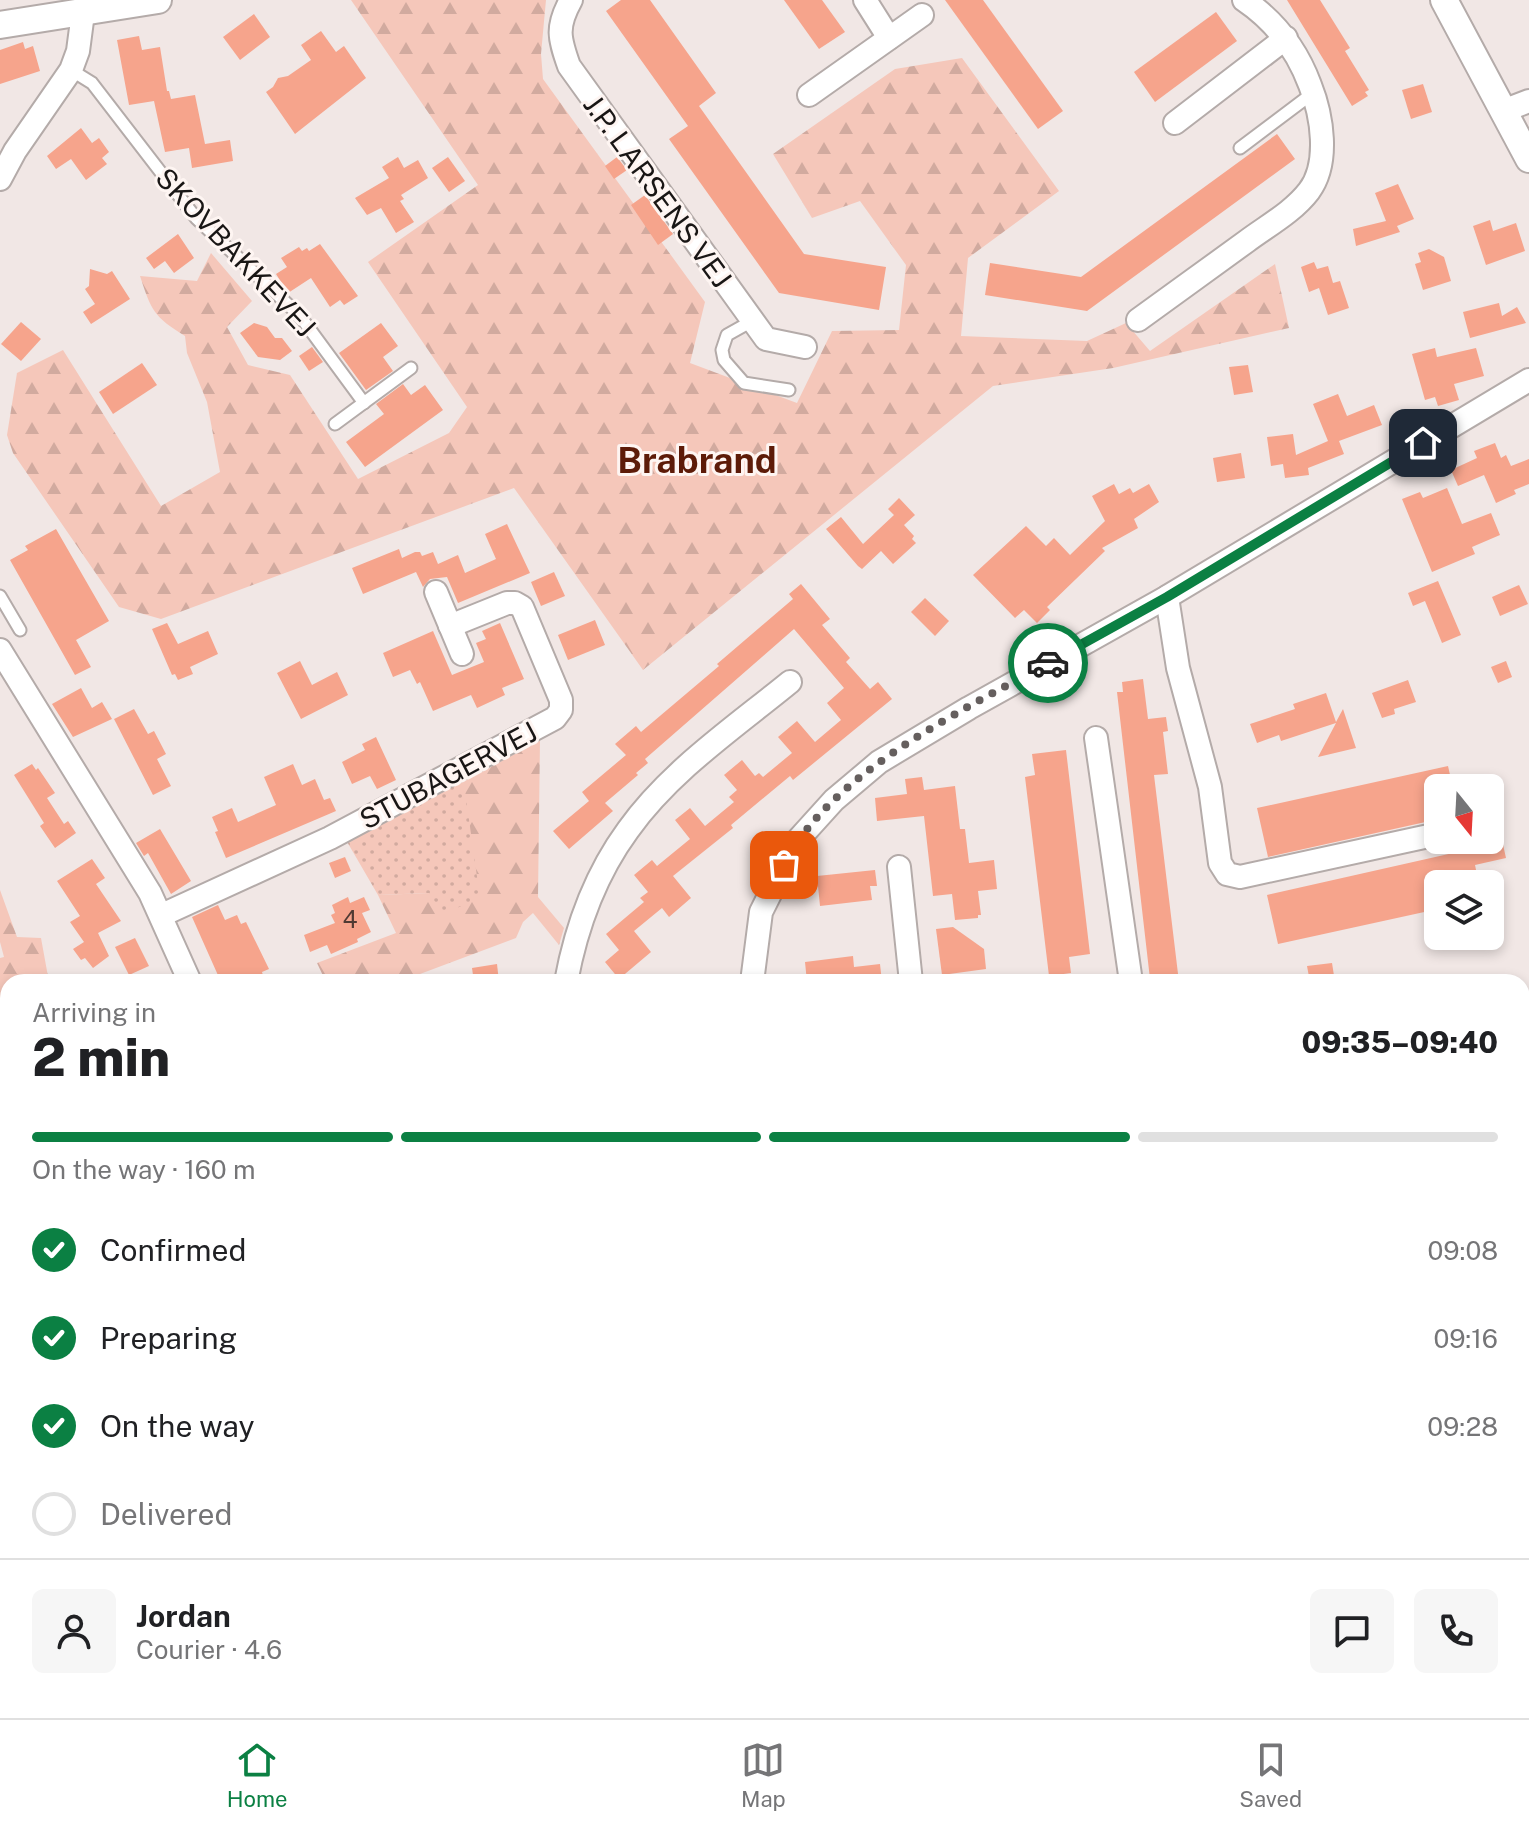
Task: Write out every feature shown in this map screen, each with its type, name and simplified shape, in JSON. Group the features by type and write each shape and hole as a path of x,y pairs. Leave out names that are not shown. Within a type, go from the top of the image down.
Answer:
{"street":[{"path":"0,25 153,0"},
{"name":"J.P. LARSENS VEJ","path":"571,0 563,15 559,39 569,66 766,339 805,347"},
{"path":"865,0 889,38"},
{"path":"1138,320 1283,215 1309,191 1319,169 1318,106 1302,64 1286,38 1244,0"},
{"path":"1444,0 1529,159"},
{"path":"0,179 15,151 71,70 78,51 83,13"},
{"path":"809,95 922,15"},
{"path":"1175,123 1286,38"},
{"path":"1503,111 1529,101"},
{"path":"753,974 761,912 796,842 834,800 879,762 1167,597 1529,380"},
{"path":"436,592 462,654"},
{"path":"1167,597 1178,668 1210,787 1220,863 1227,874 1240,877 1424,837"},
{"name":"STUBAGERVEJ","path":"162,915 330,838 555,718 561,710 561,700 522,607 507,603 450,626"},
{"path":"0,650 162,915 187,974"},
{"path":"568,974 585,909 628,830 685,769 790,682"},
{"path":"1096,738 1130,974"},
{"path":"899,867 910,974"}],"lane":[{"name":"SKOVBAKKEVEJ","path":"71,70 92,83 196,218 300,316 364,403"},
{"path":"1240,148 1313,93"},
{"path":"752,321 727,335 722,350 724,360 744,383 789,390"},
{"path":"335,424 411,368"},
{"path":"2,602 20,630"}],"green space":[{"path":"351,0 546,0 541,54 543,79 705,302 690,363 797,403 832,331 899,330 906,265 860,201 812,218 773,154 895,69 962,58 1059,191 968,258 961,336 1087,341 1126,323 1150,351 1275,264 1289,328 1113,368 993,386 643,670 514,488 161,619 119,607 13,453 7,435 17,373 63,350 161,506 220,472 207,402 187,353 185,336 155,312 140,276 197,281 211,253 252,301 227,327 248,365 290,375 358,479 449,433 467,407 368,262 478,185"},
{"path":"540,740 538,897 564,928 559,945 533,913 523,922 516,938 420,974 322,974 317,963 396,933 378,895 429,893 479,898 463,782"},
{"path":"463,777 480,898 443,914 429,893 378,895 346,840"},
{"path":"0,890 17,937 41,938 48,974 0,974 0,958 4,957 0,942"}],"building":[{"path":"621,0 650,0 716,93 699,106 804,254 886,267 879,310 779,293 669,139 688,126 606,11"},
{"path":"784,0 822,0 845,32 819,49"},
{"path":"945,0 983,0 1063,111 1038,129"},
{"path":"1287,0 1320,0 1350,48 1345,51 1369,90 1365,92 1368,96 1352,106"},
{"path":"1216,12 1237,41 1155,102 1134,72"},
{"path":"254,14 270,37 240,60 223,37"},
{"path":"321,31 336,52 344,46 366,78 295,134 266,92 278,78 288,76 311,60 301,45"},
{"path":"139,36 142,50 160,47 171,99 195,95 205,144 230,140 233,161 192,168 189,148 165,152 154,101 129,105 117,40"},
{"path":"23,42 25,49 33,46 40,71 0,84 0,50"},
{"path":"1423,84 1432,112 1411,119 1402,90"},
{"path":"81,128 92,143 99,138 109,152 102,158 107,164 86,180 71,159 56,169 47,156"},
{"path":"1277,134 1295,159 1087,311 985,295 990,263 1081,277"},
{"path":"398,157 404,168 418,160 428,178 401,195 404,199 400,201 414,222 396,233 381,208 367,215 355,198 389,178 382,167"},
{"path":"448,157 465,181 449,192 432,168"},
{"path":"617,157 627,170 614,179 605,166"},
{"path":"1398,184 1414,219 1397,226 1400,232 1356,246 1353,229 1386,221 1375,193"},
{"path":"645,195 673,234 658,245 631,205"},
{"path":"1490,220 1493,231 1516,223 1525,251 1486,265 1473,226"},
{"path":"178,234 194,258 174,273 165,261 154,269 146,258"},
{"path":"320,244 358,296 344,305 340,300 330,307 311,278 288,293 276,274 287,267 281,258 299,247 302,251 307,248 309,251"},
{"path":"1429,249 1444,257 1451,281 1423,290 1415,264 1421,262 1418,253"},
{"path":"1314,262 1317,269 1328,266 1333,283 1340,281 1349,308 1328,315 1319,288 1309,292 1301,267"},
{"path":"90,269 107,274 112,271 130,299 91,324 83,312 95,304 85,289 89,286"},
{"path":"1499,303 1502,316 1517,307 1526,323 1470,338 1463,312"},
{"path":"21,322 41,339 21,361 1,344"},
{"path":"254,323 267,327 275,338 282,338 292,351 280,360 258,357 240,333"},
{"path":"381,323 398,346 383,357 393,371 366,390 339,353"},
{"path":"312,347 323,362 309,371 299,356"},
{"path":"1435,348 1437,357 1476,348 1484,376 1454,384 1459,400 1438,406 1435,397 1425,400 1412,354"},
{"path":"142,363 157,385 113,414 99,392"},
{"path":"1248,365 1253,392 1234,395 1229,367"},
{"path":"403,384 411,395 425,385 443,410 365,467 346,442 384,414 376,404"},
{"path":"1338,394 1347,416 1374,405 1382,425 1339,441 1344,454 1308,468 1309,475 1285,478 1283,464 1271,466 1267,437 1293,434 1296,455 1328,441 1313,404"},
{"path":"1495,443 1501,458 1506,455 1511,466 1529,459 1529,484 1496,503 1484,475 1458,486 1451,470 1477,458 1474,451"},
{"path":"1241,453 1245,478 1217,482 1213,458"},
{"path":"1114,484 1119,494 1130,488 1133,493 1149,484 1159,502 1134,519 1138,528 1102,548 1105,551 1047,607 1050,610 1037,623 1024,610 1015,618 973,575 1026,526 1046,546 1054,538 1070,555 1105,521 1092,496"},
{"path":"1447,488 1462,524 1491,513 1500,535 1472,547 1475,554 1432,572 1402,499 1420,492 1423,498"},
{"path":"899,498 915,515 904,525 916,543 893,564 881,551 862,569 826,529 841,517 863,544 894,515 888,509"},
{"path":"507,524 530,573 458,603 447,577 430,579 423,587 416,572 363,594 352,568 399,549 402,558 415,552 420,552 422,556 433,552 438,564 458,555 465,573 496,559 485,534"},
{"path":"56,529 109,621 76,640 91,667 75,675 10,560 28,550 25,546"},
{"path":"554,572 565,596 541,606 531,582"},
{"path":"1438,581 1461,635 1442,643 1425,601 1413,606 1408,593"},
{"path":"801,584 830,619 822,625 850,658 846,662 870,689 878,682 892,699 793,780 790,776 731,825 733,828 673,876 691,898 669,917 662,908 634,931 651,952 625,974 615,974 605,962 619,950 606,934 644,902 640,898 648,892 634,875 652,860 657,866 690,839 675,820 690,808 705,826 734,802 729,797 737,790 724,775 742,760 755,776 759,773 763,777 792,753 778,737 797,721 815,742 841,720 827,703 844,688 794,629 645,759 648,763 636,773 638,775 605,803 613,811 569,849 553,831 589,801 582,792 626,755 615,744 636,726 641,732 719,666 717,664 793,599 789,594"},
{"path":"1519,585 1528,604 1500,616 1492,597"},
{"path":"925,598 949,621 935,636 911,612"},
{"path":"595,620 605,645 568,660 558,635"},
{"path":"167,623 178,644 208,631 218,654 190,667 193,674 178,680 175,674 172,675 152,629"},
{"path":"500,623 524,679 502,688 505,695 477,708 471,695 433,711 420,682 417,684 410,670 393,677 383,653 433,631 452,675 484,662 476,643 486,639 482,631"},
{"path":"300,661 312,685 337,672 348,695 301,719 277,673"},
{"path":"1506,661 1512,677 1498,683 1491,667"},
{"path":"1143,679 1148,719 1166,717 1168,731 1163,732 1168,774 1154,775 1178,974 1149,974 1117,692 1123,692 1122,682"},
{"path":"1408,680 1416,702 1394,709 1395,714 1382,718 1372,693"},
{"path":"81,688 92,708 102,702 112,719 73,737 52,704"},
{"path":"1326,693 1336,722 1343,709 1356,748 1318,757 1336,723 1281,741 1279,735 1257,743 1250,724 1295,709 1293,704"},
{"path":"134,709 148,734 154,731 166,754 157,759 171,786 153,795 114,719"},
{"path":"376,737 396,780 377,789 370,776 352,784 342,762 365,750 362,744"},
{"path":"1066,750 1090,954 1069,957 1071,973 1049,974 1025,777 1035,775 1032,754"},
{"path":"32,764 55,793 47,798 64,824 68,821 76,833 55,848 40,826 44,823 14,775"},
{"path":"293,764 302,785 315,779 324,800 330,798 336,811 226,858 212,817 232,808 238,822 276,805 264,777"},
{"path":"1448,766 1450,774 1424,774 1424,822 1268,857 1257,808"},
{"path":"922,777 924,790 955,786 960,829 965,829 969,863 994,860 997,889 978,891 981,915 978,918 955,920 952,894 933,896 924,816 877,821 875,798 907,794 905,779"},
{"path":"160,829 191,881 171,894 148,853 144,856 136,843"},
{"path":"1504,849 1506,858 1475,865 1476,870 1424,870 1424,912 1278,944 1267,895 1449,854 1504,854"},
{"path":"345,857 351,871 335,878 329,863"},
{"path":"92,859 105,878 96,884 121,921 98,933 109,956 93,968 85,958 81,960 73,949 84,942 70,922 80,916 57,881"},
{"path":"875,870 877,886 870,886 872,900 820,906 817,876"},
{"path":"348,897 350,903 364,897 370,910 362,913 371,932 357,939 358,942 331,954 327,945 310,952 304,935 335,923 331,915 335,913 332,905"},
{"path":"218,905 225,920 237,915 241,924 246,922 269,969 263,974 217,974 192,917"},
{"path":"953,927 984,949 986,969 942,974 936,929"},
{"path":"135,938 149,966 128,974 115,947"},
{"path":"853,956 854,967 880,964 881,974 806,974 805,962"},
{"path":"1332,963 1334,974 1308,974 1307,966"},
{"path":"497,964 498,974 473,974 472,968"}],"way so far":[{"path":"784,865 796,842 834,800 879,762 1048,663"}],"district":[{"name":"Brabrand","path":"697,460"}],"route":[{"path":"1048,663 1167,597 1423,443"}]}
